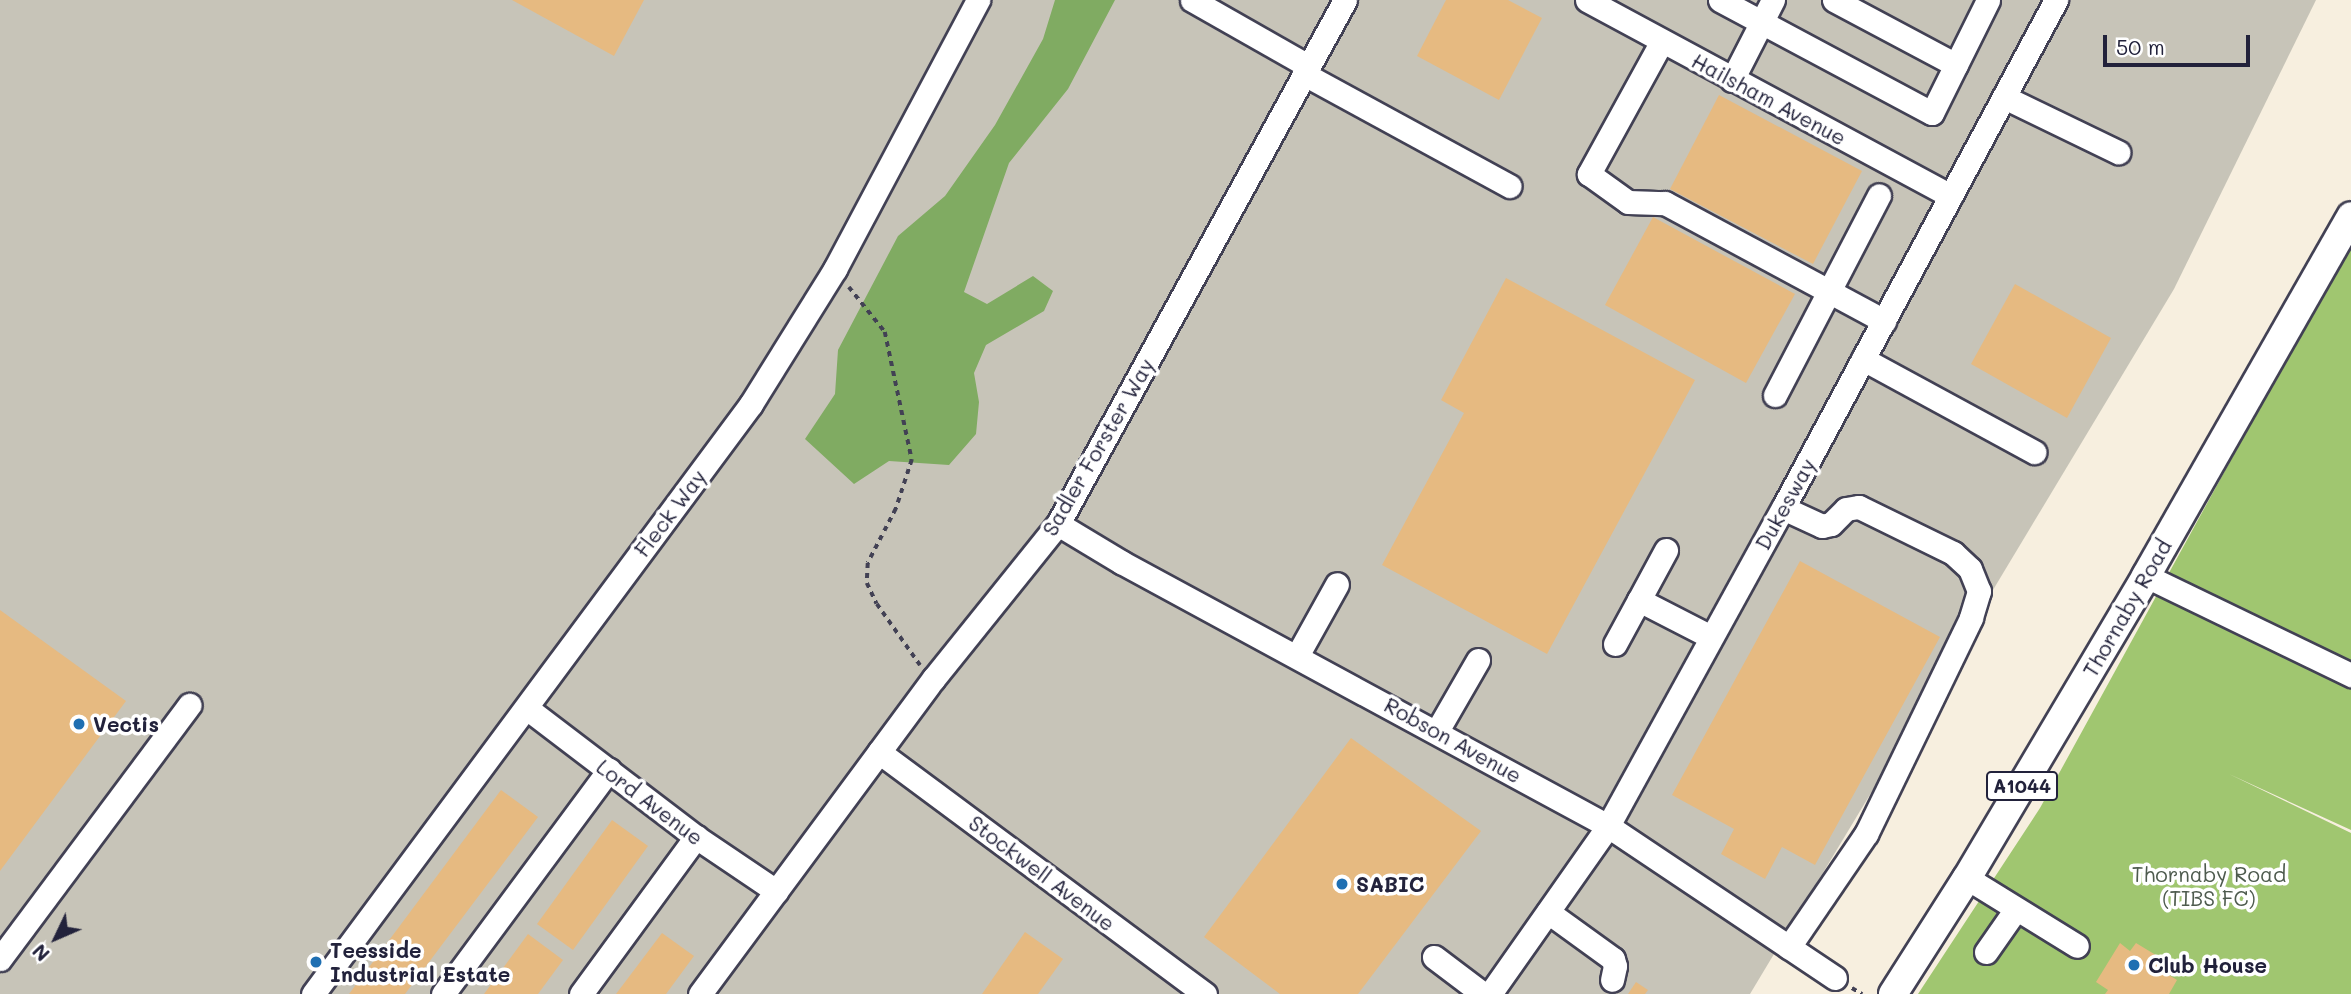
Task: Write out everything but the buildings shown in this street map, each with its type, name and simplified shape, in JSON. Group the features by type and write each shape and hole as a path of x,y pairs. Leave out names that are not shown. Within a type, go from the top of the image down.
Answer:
{"main road":[{"name":"Thornaby Road","path":"1893,994 1968,878 2146,576 2351,216"}],"street":[{"name":"Fleck Way","path":"313,994 409,862 528,709 751,404 835,269 978,0"},
{"path":"1192,0 1306,70 1509,186"},
{"name":"Sadler Forster Way","path":"700,994 934,678 1058,524 1345,0"},
{"name":"Hailsham Avenue","path":"1587,0 1951,197"},
{"path":"1720,0 1932,113 1988,0"},
{"path":"1732,80 1773,0"},
{"path":"1834,0 1956,65"},
{"name":"Dukesway","path":"1490,994 1608,826 1783,508 2056,0"},
{"path":"1662,41 1589,174 1628,202 1665,203 1884,321"},
{"path":"2004,97 2118,152"},
{"path":"1775,395 1879,195"},
{"path":"1863,359 2034,453"},
{"path":"1783,508 1822,526 1831,524 1846,509 1859,508 1953,553 1970,569 1979,591 1971,618 1866,834 1789,947"},
{"name":"Robson Avenue","path":"1058,524 1608,826 1835,978"},
{"path":"1615,644 1666,550"},
{"path":"2146,576 2351,675"},
{"path":"1297,656 1337,584"},
{"path":"1639,600 1711,637"},
{"path":"1437,731 1478,660"},
{"path":"0,959 189,705"},
{"name":"Lord Avenue","path":"528,709 696,837 776,891"},
{"name":"Stockwell Avenue","path":"878,752 1205,994"},
{"path":"443,994 609,770"},
{"path":"582,994 696,837"},
{"path":"1968,878 2077,946"},
{"path":"1986,952 2016,909"},
{"path":"1548,912 1613,959 1615,966 1612,980"},
{"path":"1434,957 1483,994"}],"path":[{"path":"835,269 886,332 912,460 896,509 868,563 867,583 877,604 928,676 934,678"}],"shaded area":[{"path":"0,0 2316,0 2174,289 1750,994 0,994"}],"green space":[{"path":"1055,0 1115,0 1068,89 1009,163 964,292 987,304 1033,276 1053,291 1044,311 986,345 974,373 979,402 976,434 949,465 889,461 854,484 805,439 835,394 838,350 898,236 945,196 995,125 1043,39"},
{"name":"Thornaby Road (TIBS FC)","path":"2351,241 2351,830 2229,774 2351,833 2351,994 1918,994 2040,808"}],"place":[{"name":"Vectis","path":"79,724"},
{"name":"SABIC","path":"1342,884"},
{"name":"Teesside Industrial Estate","path":"316,962"},
{"name":"Club House","path":"2134,965"}]}
